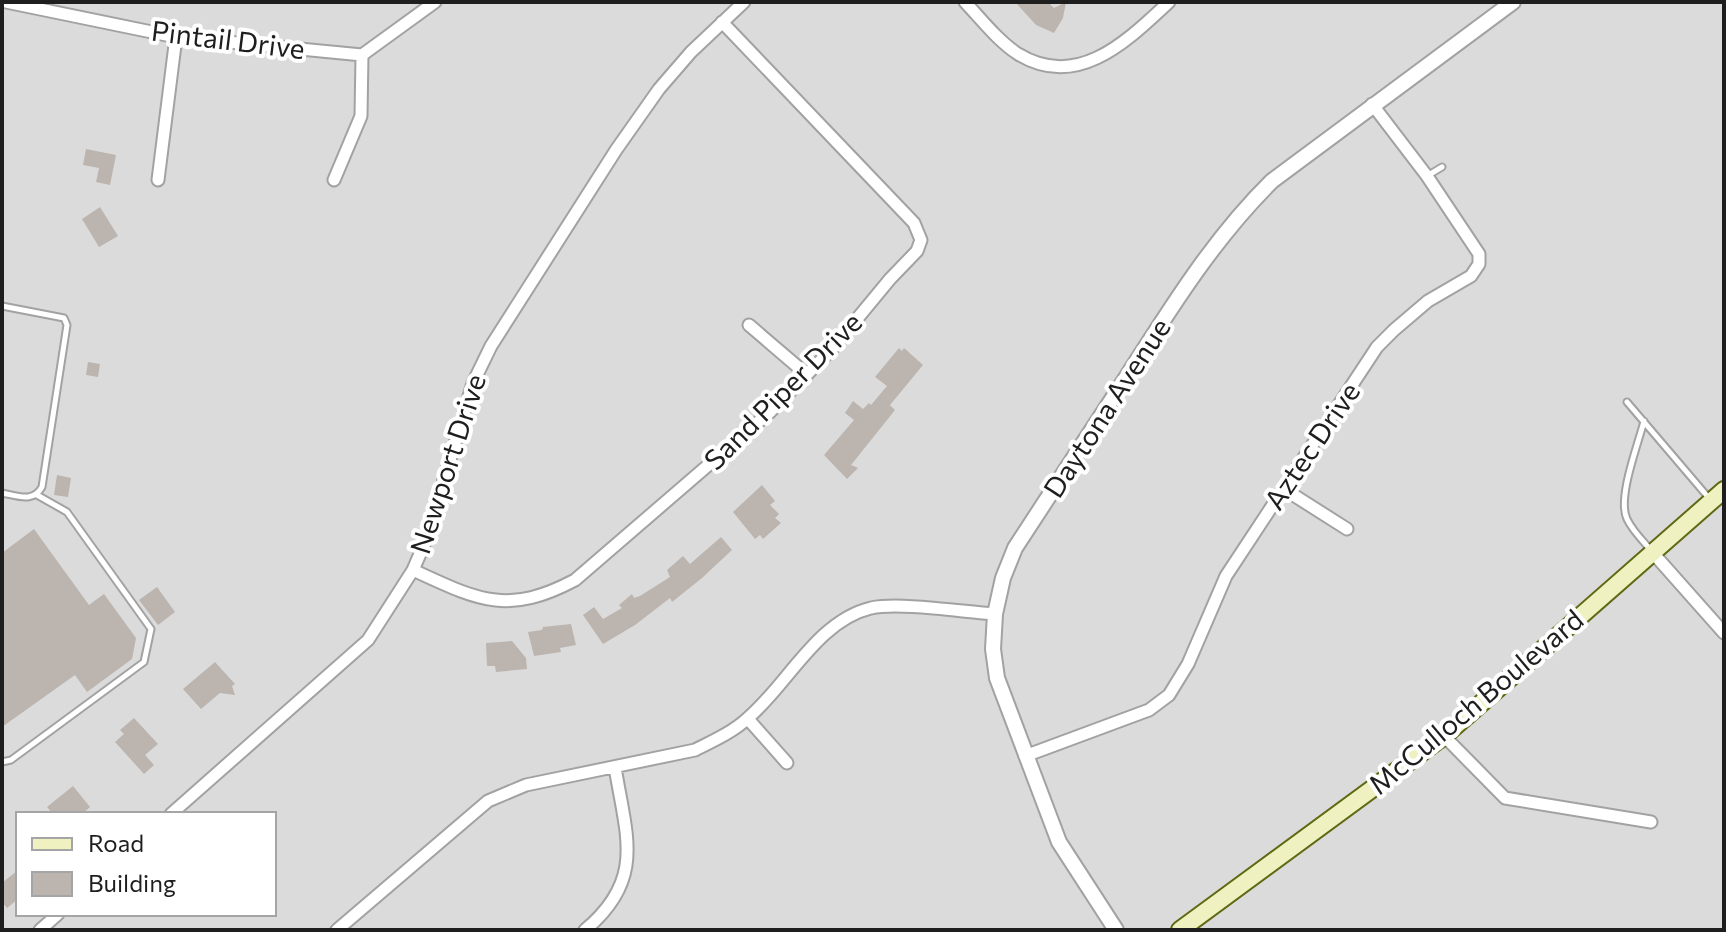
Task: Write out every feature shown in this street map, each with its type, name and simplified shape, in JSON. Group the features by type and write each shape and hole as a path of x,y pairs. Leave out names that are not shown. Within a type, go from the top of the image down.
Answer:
{"main road":[{"name":"McCulloch Boulevard","path":"1180,930 1444,736 1718,495"}],"street":[{"name":"Pintail Drive","path":"6,2 176,37 362,55"},
{"path":"334,180 361,116 362,55 435,2"},
{"name":"Newport Drive","path":"173,812 368,640 413,570 447,475 479,367 616,150 659,89 691,52 744,2"},
{"path":"965,2 1019,54 1047,64 1068,66 1111,52 1169,2"},
{"name":"Daytona Avenue","path":"1116,930 1059,842 997,678 993,649 995,614 1003,578 1015,548 1213,248 1246,206 1272,181 1372,104 1513,2"},
{"name":"Sand Piper Drive","path":"413,570 468,595 491,600 528,600 553,592 575,580 771,411 805,373 833,348 917,251 921,240 914,223 722,22"},
{"path":"158,180 176,37"},
{"name":"Aztec Drive","path":"1025,756 1149,710 1169,695 1188,664 1226,576 1377,347 1428,301 1471,276 1479,264 1479,254 1427,176 1372,104"},
{"path":"749,325 805,373"},
{"path":"1284,489 1347,529"},
{"path":"1653,553 1724,633"},
{"path":"337,930 488,801 526,785 695,750 748,719 823,637 848,619 871,608 896,607 995,614"},
{"path":"748,719 787,763"},
{"path":"1444,736 1505,798 1651,822"},
{"path":"585,930 607,912 617,897 625,872 627,843 615,767"},
{"path":"40,930 56,916"}],"lane":[{"path":"1427,176 1442,167"},
{"path":"2,306 64,318 67,325 42,487 37,495 30,498 2,493"},
{"path":"1627,402 1718,495"},
{"path":"1644,421 1624,511 1632,528 1653,553"},
{"path":"2,762 11,760 144,662 151,629 67,512 37,495"}],"shaded area":[{"path":"2,2 1724,2 1724,930 2,930"}],"building":[{"path":"1015,2 1048,2 1054,8 1066,2 1063,18 1054,33 1036,25"},
{"path":"86,149 116,155 110,185 96,182 99,168 83,165"},
{"path":"100,207 118,236 99,247 82,219"},
{"path":"899,348 902,351 904,348 923,365 890,405 895,410 851,465 858,468 847,479 824,455 854,420 845,413 853,401 863,409 869,403 871,405 887,386 875,377"},
{"path":"88,362 100,364 98,377 86,375"},
{"path":"57,475 71,478 68,497 54,495"},
{"path":"762,485 775,501 770,505 779,514 775,518 781,523 763,539 760,535 755,539 733,512"},
{"path":"34,529 89,605 104,594 136,638 132,659 87,692 75,675 2,727 2,553"},
{"path":"721,537 732,550 702,578 672,602 670,598 635,625 603,644 583,615 594,607 603,619 622,608 619,605 632,594 634,598 640,596 670,577 667,570 683,556 690,564"},
{"path":"157,587 175,612 158,625 139,600"},
{"path":"571,624 576,645 560,648 561,652 534,656 528,632"},
{"path":"512,641 526,658 527,669 496,672 495,666 487,666 486,643"},
{"path":"215,662 235,684 232,686 235,695 220,693 201,709 183,689"},
{"path":"134,718 158,744 145,755 154,765 144,774 115,742 124,734 120,730"},
{"path":"73,786 90,807 84,812 51,812 47,807"},
{"path":"16,872 16,901 7,908 2,902 2,883"}]}
